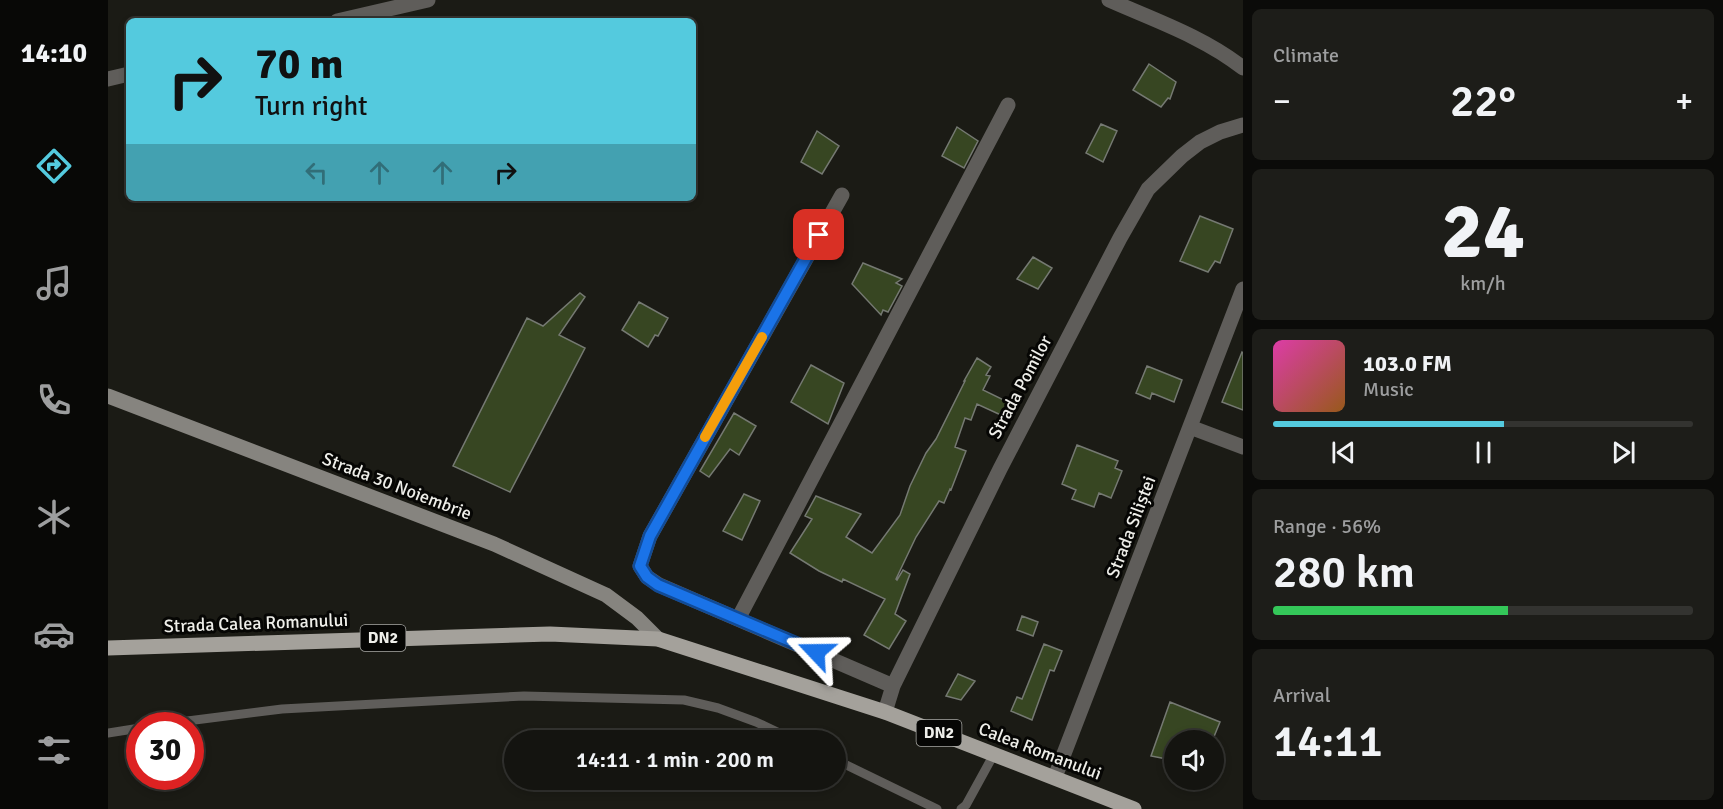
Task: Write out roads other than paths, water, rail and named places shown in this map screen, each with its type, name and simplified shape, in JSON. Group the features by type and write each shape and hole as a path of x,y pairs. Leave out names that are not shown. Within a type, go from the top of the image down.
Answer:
{"main road":[{"name":"Strada 30 Noiembrie","path":"108,396 494,544 606,595 637,618 658,639"},
{"name":"Strada Calea Romanului","path":"108,648 550,634 658,639"},
{"name":"Calea Romanului","path":"658,639 885,712 1134,809"}],"street":[{"path":"350,18 428,0"},
{"path":"1108,0 1191,36 1243,68"},
{"path":"108,79 126,75"},
{"path":"738,619 1008,105"},
{"name":"Strada Pomilor","path":"885,712 893,686 1000,469 1120,238 1148,189 1200,142 1220,132 1243,125"},
{"path":"842,195 650,536 640,566 647,577 658,585 893,686"},
{"name":"Strada Siliștei","path":"1055,777 1243,290"},
{"path":"1190,427 1243,447"}],"lane":[{"path":"204,719 282,709 524,696 684,700 728,712 773,730"},
{"path":"108,733 126,730"},
{"path":"961,809 966,805 994,754"},
{"path":"846,765 937,809"}]}
